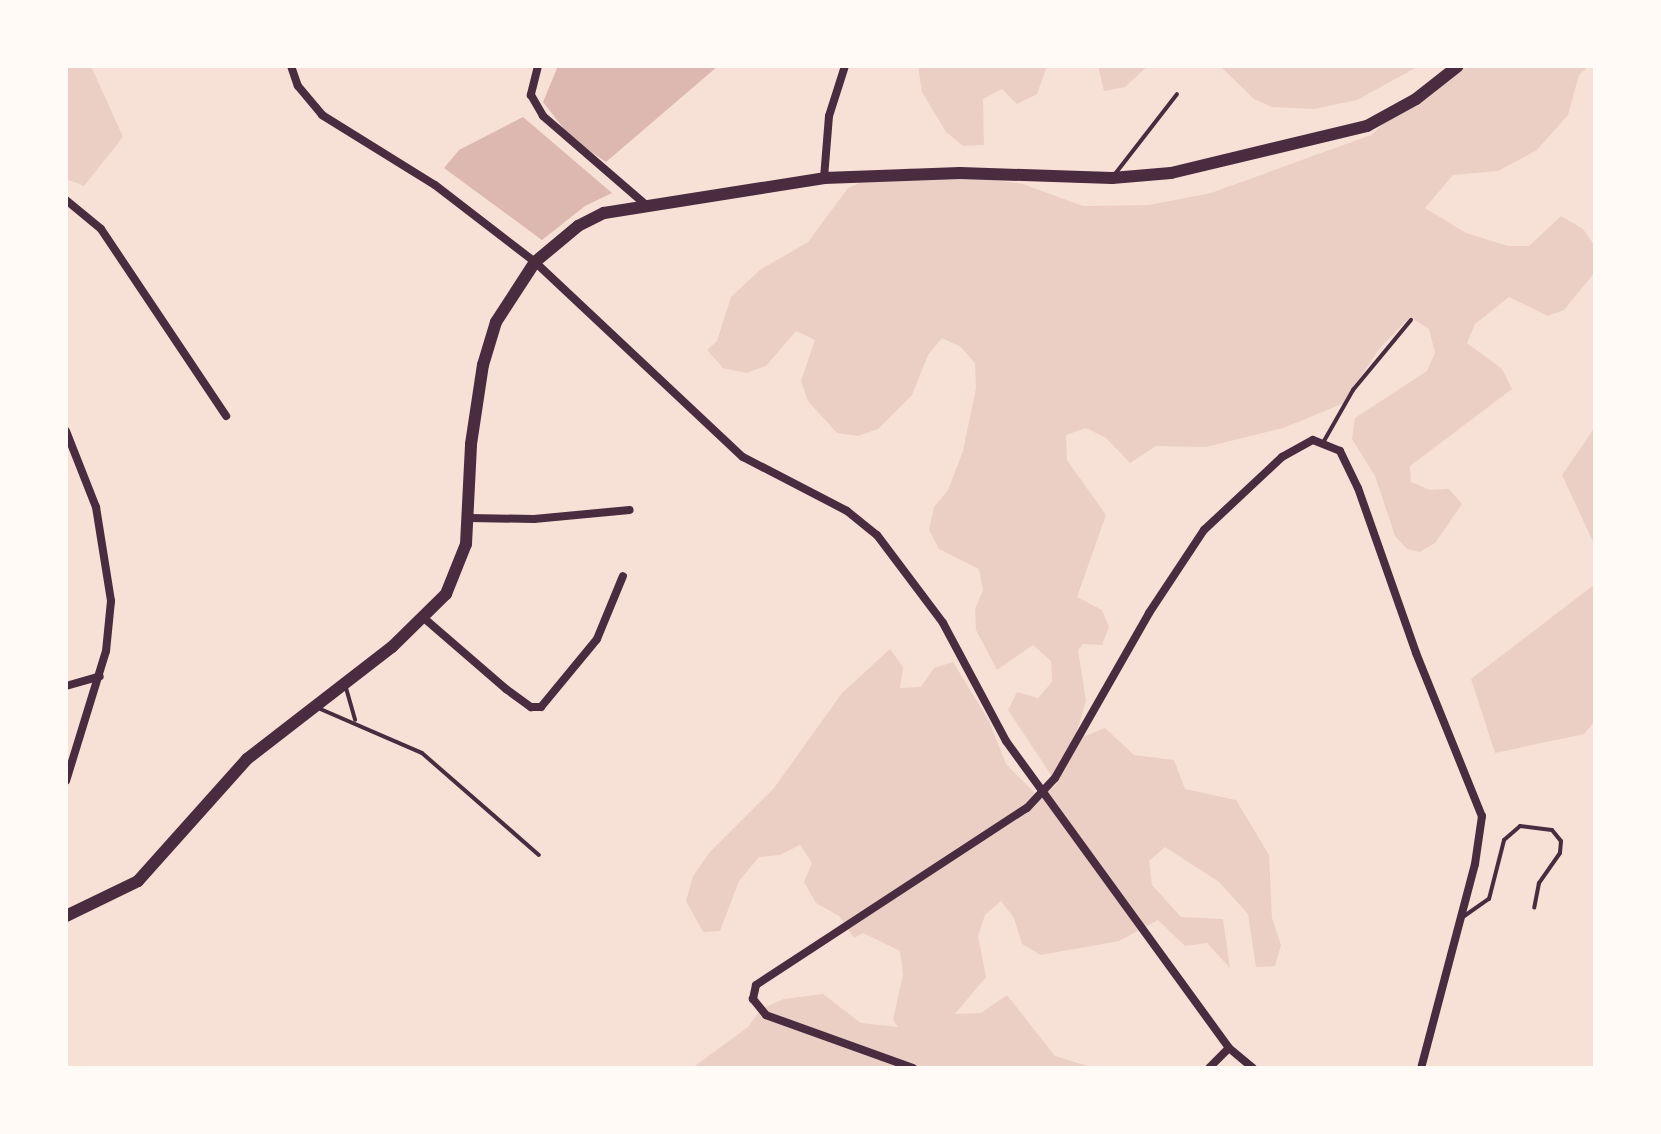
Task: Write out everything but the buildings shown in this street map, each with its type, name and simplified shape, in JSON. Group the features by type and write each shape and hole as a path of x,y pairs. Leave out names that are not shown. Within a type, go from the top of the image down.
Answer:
{"main road":[{"path":"66,916 138,881 247,759 425,619 459,569 469,518 471,444 483,365 496,322 535,262 578,226 604,213 824,178 960,173 1112,178 1171,173 1367,126 1389,117 1458,66"}],"street":[{"path":"291,66 298,86 322,115 435,185 535,262 743,457 847,511 877,535 943,623 992,718 1229,1048 1253,1068"},
{"path":"538,66 531,95 543,116 646,205"},
{"path":"824,178 829,116 845,66"},
{"path":"66,200 101,229 226,416"},
{"path":"66,431 96,507 109,573 109,627 100,676 66,781"},
{"path":"913,1068 766,1015 753,999 756,985 776,967 1008,824 1044,790 1204,530 1282,457 1303,443 1324,441 1340,451 1358,488 1416,653 1480,807 1482,833 1421,1068"},
{"path":"469,518 534,519 630,510"},
{"path":"425,619 506,689 531,707 541,707 597,639 623,576"},
{"path":"66,686 100,676"},
{"path":"1209,1068 1229,1048"}],"lane":[{"path":"1112,178 1177,94"},
{"path":"1324,441 1353,390 1411,320"},
{"path":"345,682 355,720"},
{"path":"312,706 355,720 432,760 539,855"},
{"path":"1460,919 1489,899 1504,840 1520,826 1552,830 1561,841 1560,853 1539,883 1534,908"}],"shaded area":[{"path":"66,66 91,66 123,137 84,186 66,179"},
{"path":"558,66 718,66 606,162 571,138 543,102"},
{"path":"918,66 1047,66 1037,94 1017,104 1002,89 983,99 984,145 963,146 946,132 922,92"},
{"path":"1098,66 1148,66 1125,87 1104,91"},
{"path":"1220,66 1419,66 1357,100 1314,109 1272,107 1254,99"},
{"path":"1470,66 1589,66 1579,75 1568,115 1537,150 1498,171 1453,175 1425,208 1466,233 1508,246 1529,246 1561,216 1583,229 1595,246 1595,272 1564,310 1548,316 1509,297 1475,324 1467,343 1502,369 1512,389 1410,466 1411,482 1430,490 1449,489 1462,504 1435,543 1420,552 1407,549 1395,536 1375,476 1352,439 1355,418 1427,371 1435,353 1429,329 1410,317 1380,348 1342,404 1283,428 1206,447 1156,446 1130,463 1106,438 1086,428 1066,435 1067,460 1106,515 1077,597 1102,610 1109,627 1102,645 1083,644 1078,650 1086,701 1076,734 1082,737 1105,728 1134,755 1174,760 1185,789 1236,800 1269,855 1272,918 1281,945 1275,966 1256,967 1248,914 1219,882 1165,847 1149,861 1152,885 1181,917 1223,919 1230,968 1207,943 1185,946 1158,920 1119,941 1041,955 1022,944 1014,918 1001,901 985,915 978,936 986,977 955,1014 981,1013 1007,995 1055,1056 1094,1068 692,1068 748,1027 761,1009 784,999 823,994 861,1023 898,1027 893,1020 903,974 900,951 863,933 854,938 839,916 816,903 804,882 812,863 800,845 780,855 759,857 739,881 720,931 703,932 686,901 693,876 709,853 774,788 842,693 890,649 903,667 900,688 921,687 934,668 953,662 989,721 1006,764 1040,798 1057,784 1008,710 1017,692 1038,698 1052,682 1051,661 1033,645 997,670 976,630 975,609 983,590 979,569 939,549 929,530 934,507 948,490 963,451 976,388 975,363 961,347 942,338 928,355 912,395 878,429 858,436 837,433 808,401 801,381 815,340 796,331 766,366 746,373 723,368 707,350 717,341 731,297 760,270 808,242 848,188 887,171 910,168 1023,184 1083,206 1149,205 1211,193 1371,135 1423,88"},
{"path":"523,117 612,193 585,206 542,240 444,168 459,150"},
{"path":"1595,427 1595,546 1562,475"},
{"path":"1595,584 1595,721 1584,734 1495,753 1471,679"}]}
